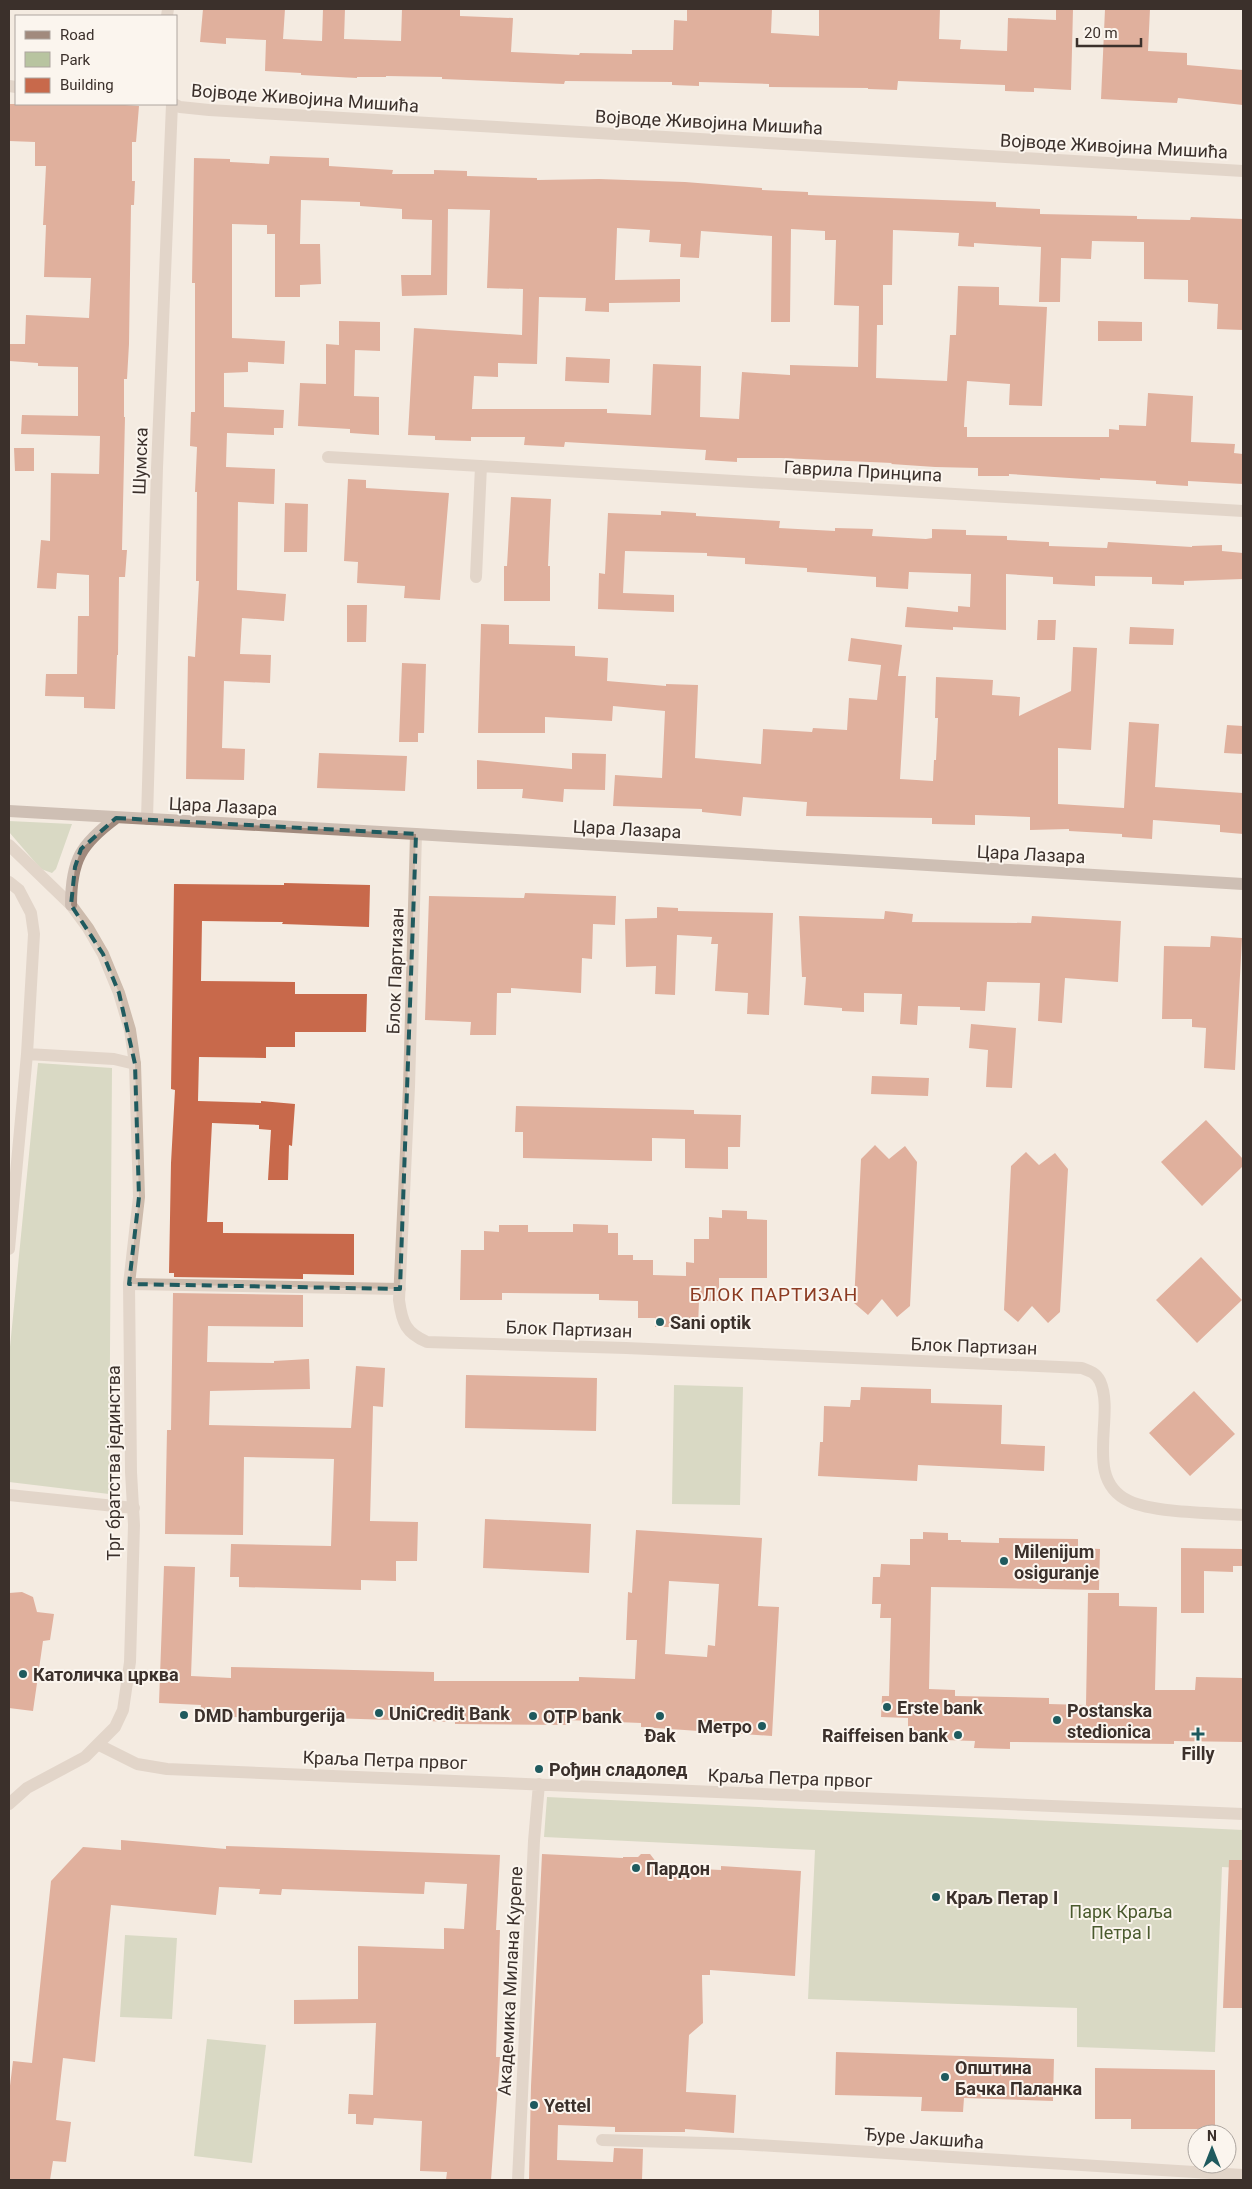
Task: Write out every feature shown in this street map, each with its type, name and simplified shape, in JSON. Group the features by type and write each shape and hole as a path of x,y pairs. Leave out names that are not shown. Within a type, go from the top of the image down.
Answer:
{"main road":[{"name":"Цара Лазара","path":"9,812 416,834 1243,884"},
{"path":"71,905 71,885 82,849 94,834 116,818"}],"street":[{"name":"Шумска","path":"147,819 157,468 173,105"},
{"name":"Војводе Живојина Мишића","path":"175,105 209,110 1243,172"},
{"name":"Гаврила Принципа","path":"328,457 1243,511"},
{"path":"476,577 481,466"},
{"name":"Блок Партизан","path":"416,834 409,1087 400,1289 401,1317 414,1337 427,1342 626,1348 1082,1368 1094,1373 1100,1381 1104,1395 1102,1451 1109,1482 1118,1494 1128,1501 1146,1507 1243,1515"},
{"name":"Трг братства јединства","path":"9,845 71,905 88,928 103,954 119,993 130,1030 135,1064 138,1197 129,1284 131,1472 134,1508 130,1662 123,1710 115,1727 99,1746 86,1757 27,1788 9,1804"},
{"path":"9,882 19,890 31,913 34,934 27,1054 9,1248"},
{"path":"27,1054 114,1059 135,1064"},
{"path":"129,1284 400,1289"},
{"path":"9,1495 134,1508"},
{"name":"Краља Петра првог","path":"99,1746 136,1764 168,1769 1243,1814"},
{"name":"Академика Милана Курепе","path":"518,2180 534,1841 539,1784"},
{"name":"Ђуре Јакшића","path":"602,2140 740,2144 1243,2175"}],"highlighted area":[{"path":"116,818 416,834 400,1289 129,1284 139,1197 135,1064 119,993 103,954 71,905 75,867 81,849"}],"green space":[{"path":"9,821 72,824 56,869 52,873 41,869 9,832"},
{"path":"38,1063 112,1068 109,1494 9,1482 9,1357"},
{"path":"674,1385 743,1387 740,1505 672,1504"},
{"name":"Парк Краља Петра I","path":"547,1797 1243,1830 1243,1868 1222,1867 1215,2052 1077,2047 1077,2008 808,1999 815,1850 544,1837"},
{"path":"125,1935 177,1938 172,2019 120,2017"},
{"path":"207,2039 266,2045 252,2163 194,2156"}],"building":[{"path":"203,9 285,9 283,39 322,41 323,9 345,9 344,39 401,41 402,9 460,9 460,16 513,18 511,52 579,55 580,53 632,54 632,50 673,50 674,20 687,21 687,9 772,9 771,33 819,36 819,9 940,9 939,39 961,40 960,49 1007,51 1008,18 1056,20 1056,9 1073,9 1071,90 1034,88 1034,92 1005,91 1005,85 898,81 897,90 769,87 769,84 699,82 699,86 672,85 672,82 565,81 564,84 442,79 442,77 386,76 357,78 301,75 301,73 265,71 266,40 226,38 226,44 200,42"},
{"path":"1105,9 1150,9 1148,51 1187,53 1187,65 1243,70 1243,105 1178,98 1177,103 1101,99"},
{"path":"9,104 139,106 136,142 132,142 132,181 135,181 134,205 131,205 129,344 127,379 124,379 122,550 127,550 125,577 119,577 115,709 84,708 84,697 45,696 46,674 77,674 78,616 89,616 89,575 57,573 56,589 37,588 41,540 50,541 51,473 99,474 100,436 21,434 22,415 78,416 78,367 38,366 38,363 9,361 9,344 25,344 26,315 89,318 91,278 44,277 46,225 43,225 46,166 35,166 35,142 9,141"},
{"path":"270,156 329,158 329,166 393,170 392,174 434,174 434,170 467,171 467,176 537,178 537,180 599,179 685,182 762,188 762,190 808,192 808,195 996,202 996,207 1040,209 1040,214 1137,216 1137,219 1190,220 1191,217 1243,219 1243,330 1217,329 1218,304 1188,302 1188,280 1144,279 1144,242 1092,241 1091,259 1061,258 1060,302 1039,302 1041,247 974,243 974,247 958,246 959,233 893,230 892,285 883,285 883,325 877,325 876,378 947,381 950,335 956,335 958,286 999,287 999,305 1047,307 1042,406 1009,405 1010,384 967,381 964,427 967,427 967,437 1109,437 1109,429 1119,430 1119,425 1146,426 1148,393 1193,396 1191,442 1235,444 1234,453 1243,454 1243,484 1188,481 1188,486 1156,484 1156,481 1100,478 1100,480 1009,474 1009,476 978,476 978,468 781,458 737,458 737,462 705,460 706,450 565,442 564,447 524,445 525,437 471,437 471,441 435,440 435,436 408,435 414,328 522,335 523,289 487,288 490,210 448,209 447,295 402,296 401,275 431,275 432,220 402,219 402,209 360,206 360,202 301,200 300,244 320,244 321,284 300,285 300,297 275,297 275,234 267,234 267,225 232,224 232,338 285,341 284,364 248,362 248,372 224,373 224,407 284,410 283,428 274,428 274,435 227,433 226,467 275,469 274,504 238,502 237,590 286,594 284,621 242,618 240,654 271,655 270,683 224,681 222,748 245,749 244,780 186,779 188,656 195,657 199,581 196,581 197,492 195,492 197,447 190,446 191,412 195,412 195,283 192,283 194,158 230,159 230,162 269,164","holes":["617,228 650,230 649,242 681,244 680,257 699,258 701,231 772,236 771,322 790,322 791,229 825,231 825,240 836,240 834,305 859,306 858,367 790,365 790,375 742,372 739,419 700,417 701,366 653,364 651,415 607,413 607,409 472,409 474,376 498,377 498,363 537,364 539,297 586,298 585,311 609,312 609,303 680,302 680,279 615,280"]},
{"path":"339,321 380,322 380,351 355,350 354,396 379,397 379,435 350,433 350,429 298,426 300,383 326,384 326,344 339,345"},
{"path":"1098,321 1142,322 1142,341 1098,341"},
{"path":"566,357 610,359 609,383 565,381"},
{"path":"14,448 34,448 34,471 15,471"},
{"path":"348,479 366,480 366,488 449,493 440,600 404,598 405,586 357,583 358,562 344,561"},
{"path":"511,497 551,499 548,566 550,566 550,601 504,601 504,566 507,566"},
{"path":"285,503 308,504 307,552 284,552"},
{"path":"661,511 696,513 696,516 780,521 779,528 835,531 835,528 873,529 872,536 926,539 932,538 932,529 966,530 966,535 1007,536 1007,540 1049,542 1049,546 1107,548 1108,542 1192,547 1222,545 1222,551 1243,553 1243,579 1184,581 1184,585 1152,584 1152,577 1095,576 1095,586 1053,584 1053,577 1006,574 1006,630 953,627 953,630 905,627 907,607 958,612 958,606 970,607 971,574 909,572 908,589 876,587 876,577 807,572 807,568 745,564 745,558 707,556 707,553 625,551 623,593 674,595 674,612 598,609 599,573 605,574 608,513 661,515"},
{"path":"347,605 367,605 366,642 347,642"},
{"path":"1038,620 1056,620 1055,640 1037,640"},
{"path":"481,624 509,625 509,644 575,646 575,656 608,658 607,681 666,686 666,684 698,685 695,758 761,764 763,729 812,732 813,728 847,730 849,698 877,700 881,665 848,661 851,638 902,645 898,676 906,676 900,779 933,781 938,718 935,718 936,677 993,680 992,695 1020,697 1019,716 1071,691 1073,647 1097,648 1091,750 1058,748 1058,804 1124,808 1129,722 1159,724 1155,787 1243,793 1243,834 1220,832 1220,825 1153,820 1152,839 1122,837 1122,834 1069,831 1069,829 1030,830 1030,817 975,815 975,825 932,824 932,818 806,816 807,802 743,797 741,816 702,812 702,809 613,806 615,775 662,778 665,711 613,706 612,721 545,717 545,733 478,733"},
{"path":"1130,627 1174,629 1173,645 1129,644"},
{"path":"402,663 426,664 424,733 418,733 418,742 399,742"},
{"path":"1227,725 1243,726 1243,754 1224,753"},
{"path":"319,753 407,756 405,791 317,788"},
{"path":"572,753 606,754 605,790 564,789 563,802 522,798 523,789 477,789 477,760 572,769"},
{"path":"284,883 370,885 369,927 282,924 283,922 202,921 201,981 295,982 295,994 367,994 366,1032 295,1032 295,1047 266,1047 266,1058 199,1057 198,1101 261,1103 261,1101 295,1104 292,1146 289,1145 288,1180 268,1180 271,1130 259,1129 259,1125 212,1123 207,1222 223,1222 223,1233 354,1234 354,1275 303,1274 303,1279 174,1277 174,1273 169,1273 171,1163 175,1090 171,1089 174,884 284,885"},
{"path":"525,893 616,896 615,925 593,924 592,959 582,958 581,993 511,988 511,993 497,993 496,1035 470,1035 471,1022 425,1020 429,896 524,898"},
{"path":"657,907 678,908 678,911 773,913 769,1015 747,1014 748,993 715,991 718,944 711,944 712,937 677,935 675,995 655,994 656,966 626,967 625,919 657,918"},
{"path":"885,911 913,914 912,922 1031,923 1032,916 1121,921 1118,982 1065,978 1062,1023 1038,1021 1040,983 987,982 985,1011 960,1010 960,1007 918,1006 917,1025 900,1024 902,994 864,993 864,1012 842,1011 842,1008 804,1005 806,977 802,977 799,916 884,919"},
{"path":"1211,936 1242,938 1235,1070 1204,1068 1206,1028 1192,1027 1192,1019 1162,1019 1164,946 1210,947"},
{"path":"971,1024 1016,1028 1012,1088 986,1087 988,1050 969,1048"},
{"path":"872,1076 929,1078 928,1096 871,1094"},
{"path":"516,1106 694,1110 694,1114 741,1115 740,1147 728,1147 728,1169 685,1168 685,1139 652,1138 652,1161 523,1158 523,1132 515,1132"},
{"path":"1206,1120 1243,1159 1243,1166 1202,1206 1161,1162"},
{"path":"875,1145 889,1159 905,1146 917,1162 910,1306 897,1317 882,1299 868,1315 854,1303 861,1159"},
{"path":"1026,1152 1039,1165 1055,1153 1068,1169 1060,1312 1048,1323 1032,1306 1018,1322 1004,1310 1011,1166"},
{"path":"722,1210 747,1211 747,1219 767,1220 767,1278 719,1278 719,1301 699,1301 698,1327 655,1327 655,1318 638,1318 638,1301 599,1300 599,1294 502,1293 502,1300 460,1300 461,1250 484,1250 484,1231 499,1232 499,1225 528,1225 528,1232 573,1232 573,1224 608,1225 608,1233 618,1233 618,1255 633,1255 633,1260 653,1260 653,1275 686,1276 686,1262 694,1263 694,1239 709,1239 709,1217 722,1218"},
{"path":"1201,1257 1242,1300 1197,1343 1156,1300"},
{"path":"173,1293 303,1295 303,1327 208,1326 207,1362 274,1363 274,1361 309,1359 310,1389 210,1391 209,1425 351,1428 356,1366 385,1368 383,1407 373,1406 370,1521 418,1522 417,1561 396,1561 396,1581 361,1580 361,1590 239,1587 239,1577 230,1577 231,1544 331,1546 334,1459 244,1457 243,1535 165,1534 167,1430 171,1430"},
{"path":"466,1375 597,1378 596,1431 465,1428"},
{"path":"861,1387 931,1389 931,1403 1002,1405 1001,1444 1045,1446 1044,1471 918,1465 917,1481 818,1476 820,1442 823,1442 824,1406 850,1407 851,1400 860,1400"},
{"path":"1194,1391 1235,1434 1190,1476 1149,1433"},
{"path":"485,1519 591,1524 589,1573 483,1568"},
{"path":"636,1530 762,1538 758,1606 779,1607 772,1736 641,1727 641,1723 567,1720 567,1725 455,1724 455,1722 266,1716 266,1718 200,1716 201,1705 159,1703 164,1566 195,1567 191,1676 231,1678 231,1667 434,1672 434,1681 579,1681 579,1677 635,1679 637,1640 626,1640 628,1592 632,1593","holes":["669,1581 719,1584 715,1646 708,1645 707,1657 665,1654"]},
{"path":"923,1532 948,1533 948,1540 961,1540 961,1542 999,1543 999,1538 1078,1539 1078,1548 1100,1549 1099,1590 931,1587 929,1689 955,1690 955,1696 1049,1698 1049,1704 1086,1705 1088,1593 1119,1593 1119,1606 1157,1607 1155,1690 1195,1690 1196,1677 1243,1678 1243,1742 1174,1741 1174,1744 1010,1742 1010,1749 974,1748 975,1741 943,1740 943,1733 908,1733 908,1718 881,1717 882,1696 889,1696 891,1618 880,1618 881,1604 872,1604 873,1577 880,1577 881,1564 910,1565 910,1539 923,1539"},
{"path":"1181,1548 1243,1549 1243,1566 1233,1566 1233,1572 1204,1571 1204,1613 1181,1613"},
{"name":"Католичка црква","path":"22,1592 33,1597 37,1612 54,1614 50,1640 43,1641 33,1711 9,1708 9,1593"},
{"path":"121,1840 226,1849 226,1846 500,1855 496,1930 500,1930 496,2057 500,2057 491,2180 446,2180 447,2172 420,2171 422,2121 374,2118 373,2125 356,2124 356,2114 348,2114 349,2094 373,2095 376,2023 294,2024 294,2000 358,1999 358,1946 444,1949 444,1928 464,1929 467,1884 425,1882 424,1894 282,1889 281,1895 259,1894 260,1889 219,1887 216,1915 111,1905 95,2062 63,2058 56,2120 71,2122 66,2162 53,2161 50,2180 9,2180 9,2094 13,2061 32,2063 51,1881 83,1847 121,1850"},
{"path":"542,1854 623,1858 650,1854 660,1867 721,1870 721,1866 801,1871 795,1976 710,1970 710,1975 702,1975 703,2023 689,2035 686,2092 736,2095 734,2133 685,2129 685,2132 615,2132 615,2127 558,2125 557,2160 613,2162 614,2148 643,2149 642,2180 529,2180 531,2086"},
{"path":"1229,1860 1243,1860 1243,2008 1223,2008"},
{"name":"Општина Бачка Паланка","path":"836,2052 1054,2059 1053,2101 964,2098 963,2112 921,2111 922,2097 835,2095"},
{"path":"1095,2068 1215,2070 1215,2124 1187,2124 1187,2129 1131,2129 1131,2119 1095,2119"}],"place":[{"name":"Sani optik","path":"660,1322"},
{"name":"Milenijum osiguranje","path":"1004,1561"},
{"name":"Католичка црква","path":"23,1674"},
{"name":"Erste bank","path":"887,1707"},
{"name":"UniCredit Bank","path":"379,1713"},
{"name":"DMD hamburgerija","path":"184,1715"},
{"name":"OTP bank","path":"533,1716"},
{"name":"Đak","path":"660,1716"},
{"name":"Postanska stedionica","path":"1057,1720"},
{"name":"Метро","path":"762,1726"},
{"name":"Filly","path":"1198,1734"},
{"name":"Raiffeisen bank","path":"958,1735"},
{"name":"Рођин сладолед","path":"539,1769"},
{"name":"Пардон","path":"636,1868"},
{"name":"Краљ Петар I","path":"936,1897"},
{"name":"Општина Бачка Паланка","path":"945,2077"},
{"name":"Yettel","path":"534,2105"}],"district":[{"name":"БЛОК ПАРТИЗАН","path":"774,1294"}]}
